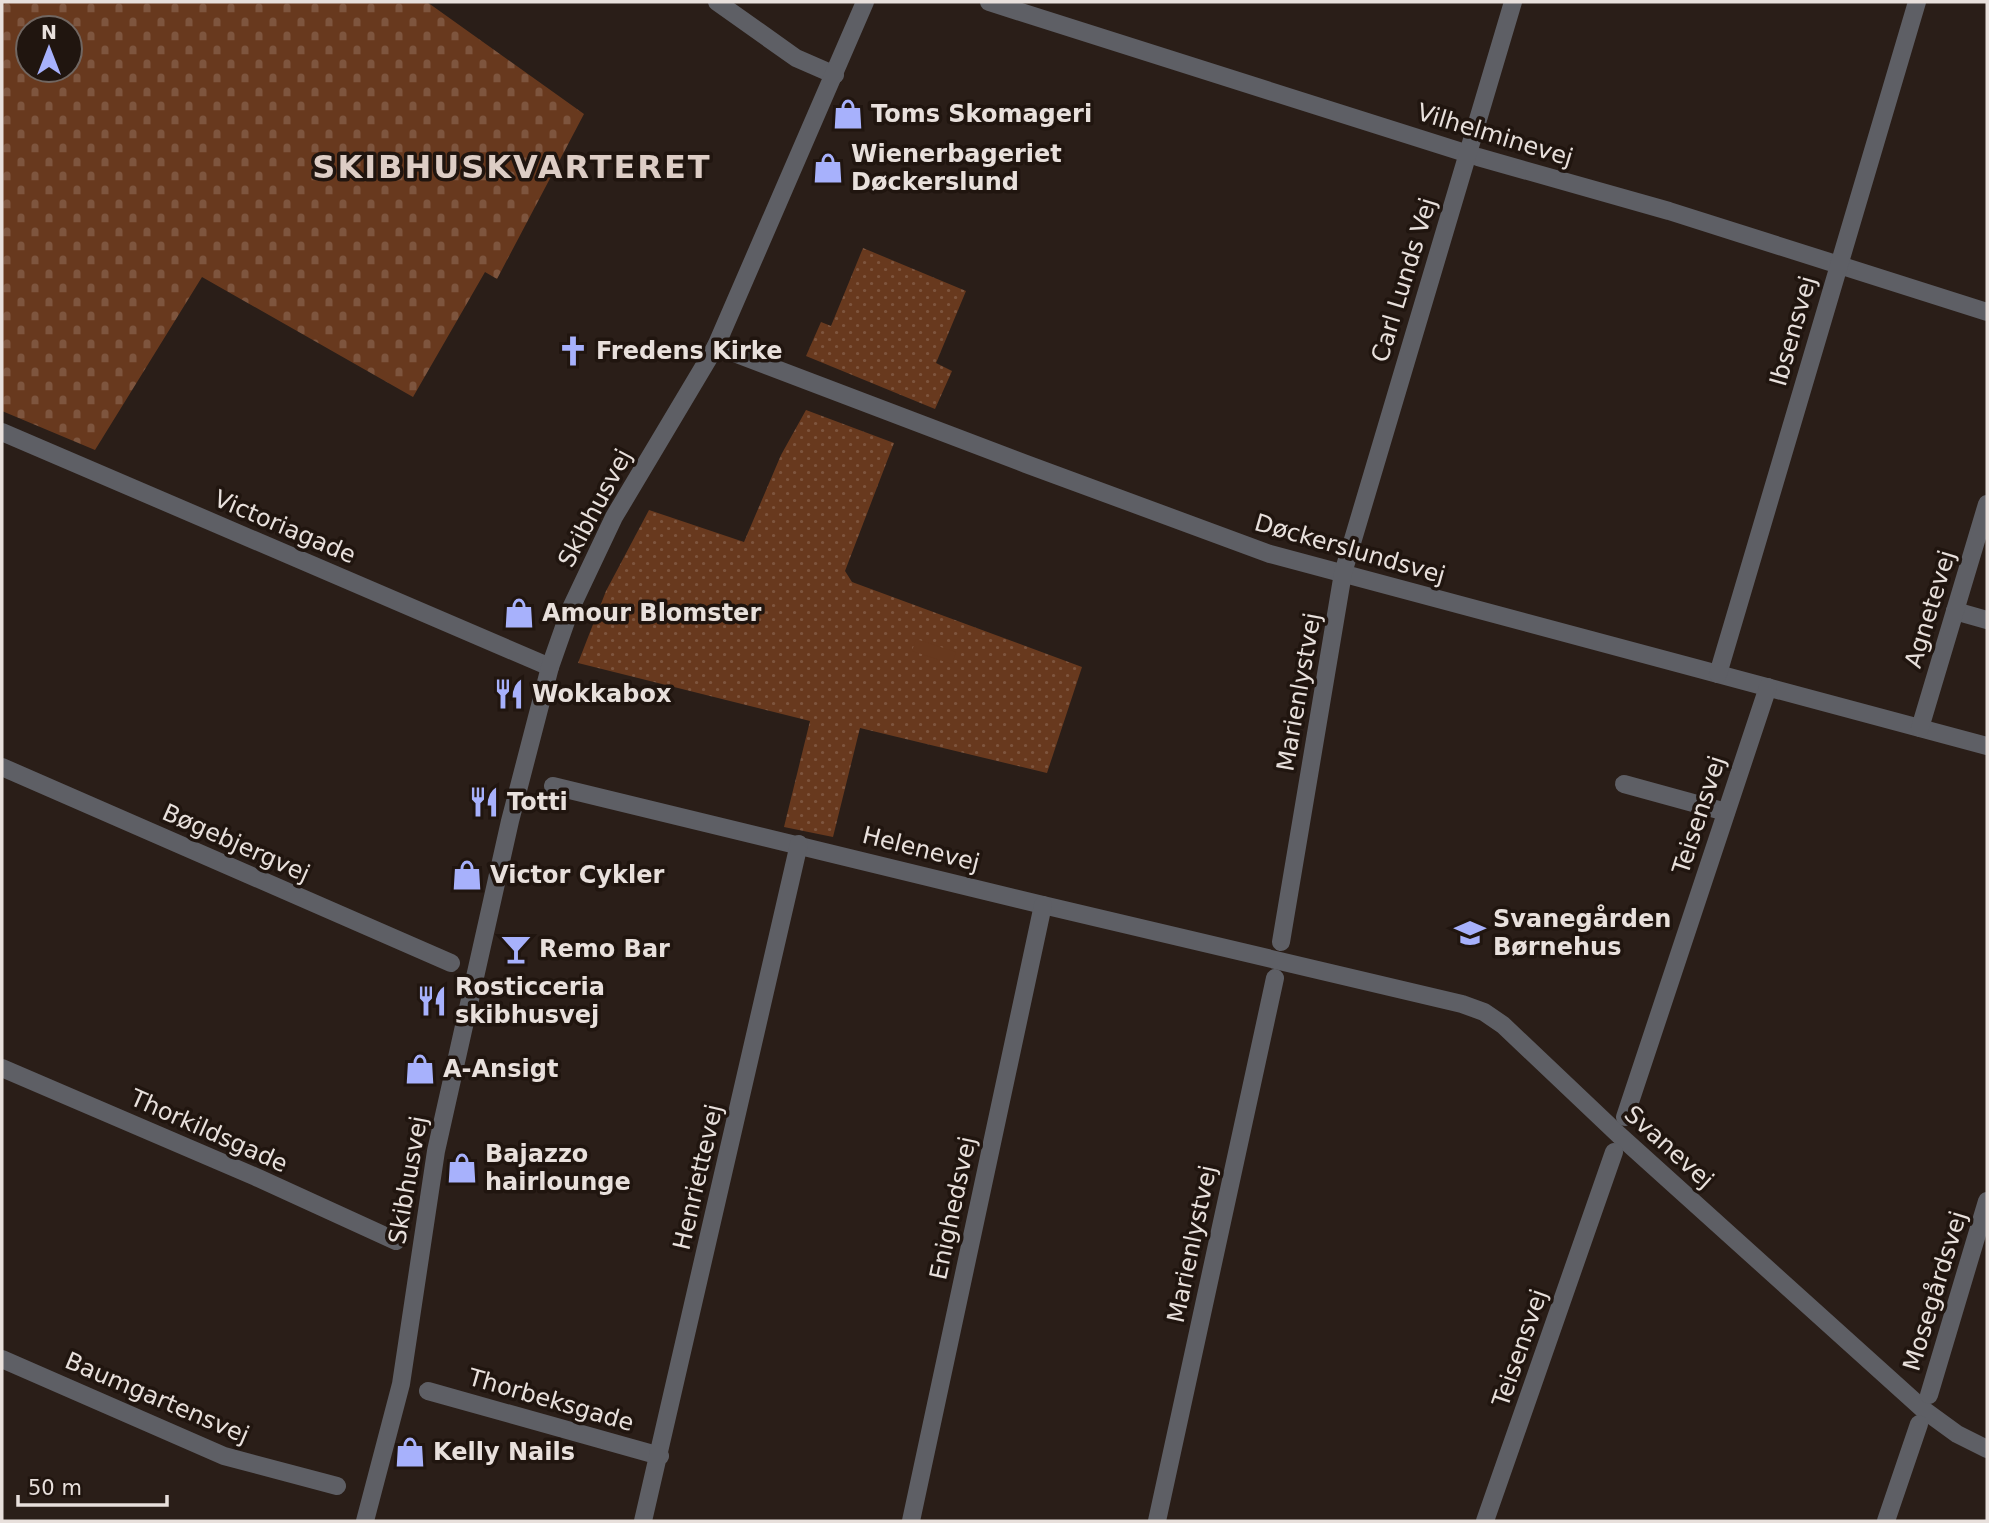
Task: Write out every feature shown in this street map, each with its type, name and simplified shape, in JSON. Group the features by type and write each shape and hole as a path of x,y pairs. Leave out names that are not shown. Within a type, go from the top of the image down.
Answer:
{"street":[{"path":"717,2 796,58 835,75"},
{"name":"Skibhusvej","path":"365,1521 401,1384 436,1152 510,821 550,667 570,610 614,517 716,346 865,2"},
{"name":"Vilhelminevej","path":"989,2 1467,153 1669,211 1987,312"},
{"name":"Carl Lunds Vej","path":"1343,573 1513,2"},
{"name":"Ibsensvej","path":"1718,674 1917,2"},
{"name":"Døckerslundsvej","path":"716,346 1270,554 1987,746"},
{"name":"Victoriagade","path":"2,432 550,667"},
{"name":"Agnetevej","path":"1920,728 1986,515"},
{"name":"Marienlystvej","path":"1281,942 1343,573"},
{"path":"1955,611 1987,620"},
{"name":"Teisensvej","path":"1625,1117 1768,687"},
{"name":"Bøgebjergvej","path":"2,767 451,963"},
{"path":"1624,784 1726,812"},
{"name":"Helenevej","path":"553,786 1043,905 1277,969"},
{"name":"Henriettevej","path":"643,1521 799,844"},
{"name":"Enighedsvej","path":"911,1521 1043,905"},
{"name":"Marienlystvej","path":"1157,1521 1277,969"},
{"name":"Svanevej","path":"1277,969 1462,1004 1503,1025 1619,1135 1924,1410 1957,1434 1987,1449"},
{"name":"Thorkildsgade","path":"2,1068 256,1177 396,1241"},
{"name":"Teisensvej","path":"1485,1521 1614,1152"},
{"name":"Mosegårdsvej","path":"1929,1395 1987,1201"},
{"name":"Baumgartensvej","path":"2,1359 224,1456 337,1486"},
{"name":"Thorbeksgade","path":"428,1391 660,1456"},
{"path":"1886,1521 1919,1424"}],"green space":[{"path":"2,2 427,2 584,114 497,279 485,272 413,397 202,277 95,450 2,411"},
{"path":"863,248 966,291 936,363 952,371 935,409 806,356 821,322 831,326"},
{"path":"806,410 894,443 845,571 852,582 1082,667 1047,773 860,728 833,837 784,827 810,721 578,663 606,591 649,510 744,542 781,455"},
{"path":"916,639 956,652 952,664 912,651"}],"place":[{"name":"Toms Skomageri","path":"848,114"},
{"name":"Wienerbageriet Døckerslund","path":"828,168"},
{"name":"Fredens Kirke","path":"573,351"},
{"name":"Amour Blomster","path":"519,613"},
{"name":"Wokkabox","path":"509,694"},
{"name":"Totti","path":"484,802"},
{"name":"Victor Cykler","path":"467,875"},
{"name":"Svanegården Børnehus","path":"1470,933"},
{"name":"Remo Bar","path":"516,949"},
{"name":"Rosticceria skibhusvej","path":"432,1001"},
{"name":"A-Ansigt","path":"420,1069"},
{"name":"Bajazzo hairlounge","path":"462,1168"},
{"name":"Kelly Nails","path":"410,1452"}],"district":[{"name":"SKIBHUSKVARTERET","path":"512,167"}]}
